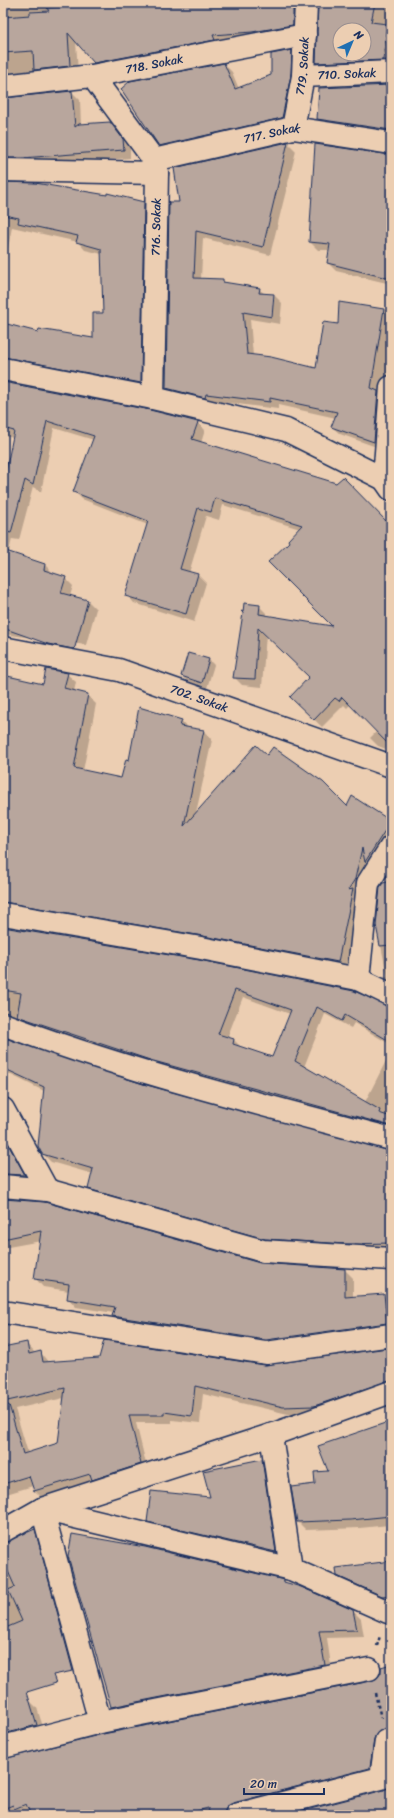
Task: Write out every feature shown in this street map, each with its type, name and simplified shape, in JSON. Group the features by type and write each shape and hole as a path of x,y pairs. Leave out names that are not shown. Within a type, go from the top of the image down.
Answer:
{"street":[{"name":"719. Sokak","path":"293,128 303,76 306,3"},
{"name":"718. Sokak","path":"3,86 92,76 305,35"},
{"name":"710. Sokak","path":"303,76 391,72"},
{"path":"92,76 156,167"},
{"name":"717. Sokak","path":"3,170 156,167 293,128 391,143"},
{"name":"716. Sokak","path":"153,398 156,167"},
{"path":"3,369 153,398 286,430 387,484 391,387"},
{"name":"702. Sokak","path":"3,648 120,670 391,766"},
{"path":"358,979 368,883 391,847"},
{"path":"3,914 201,948 358,979 391,995"},
{"path":"3,1024 66,1048 230,1096 391,1139"},
{"path":"3,1109 47,1190"},
{"path":"3,1186 47,1190 263,1251 391,1259"},
{"path":"3,1312 266,1353 391,1336 391,1317"},
{"path":"3,1531 42,1509 271,1435 391,1392"},
{"path":"271,1435 291,1569"},
{"path":"42,1509 291,1569 388,1612 391,1611"},
{"path":"42,1509 100,1722"},
{"path":"3,1747 100,1722 369,1669"},
{"path":"236,1815 381,1778 386,1741 391,1740"}],"building":[{"path":"86,3 293,3 293,25 252,32 213,35 215,40 94,63 68,33 70,66 34,70 33,51 3,53 3,17 30,15 30,12 49,11 47,8 86,6"},
{"path":"318,3 375,3 371,22 332,22 332,62 338,62 316,63"},
{"path":"372,22 387,24 383,60 372,60"},
{"path":"292,50 291,75 282,118 159,146 121,89 130,81 224,63 235,89 271,75 271,54"},
{"path":"391,85 391,130 317,119 319,88"},
{"path":"72,91 75,127 79,124 110,122 123,139 124,150 22,158 3,158 3,98"},
{"path":"288,142 263,247 196,231 194,278 223,279 223,282 260,288 259,293 274,294 272,317 243,312 247,354 271,357 316,368 323,322 338,324 339,302 384,309 371,388 378,391 374,442 331,427 337,412 270,398 270,402 206,394 205,398 166,388 169,202 179,202 174,168"},
{"path":"315,144 391,155 391,184 386,218 391,219 391,279 327,263 330,244 309,242"},
{"path":"3,182 35,183 107,195 107,193 144,202 141,383 3,357 3,323 38,332 39,329 93,338 93,313 103,313 101,249 76,242 78,236 18,223 19,218 3,215"},
{"path":"3,382 150,410 198,422 192,439 336,483 343,477 391,526 391,747 342,697 339,701 335,698 314,720 290,697 309,677 258,628 255,679 233,678 243,613 241,611 243,612 244,603 260,605 259,614 332,626 268,562 289,542 288,540 302,525 215,498 211,512 198,508 180,569 198,574 186,614 125,596 148,521 73,492 94,436 47,421 33,485 25,480 11,533 3,531 3,486 14,431 3,428"},
{"path":"3,550 45,564 44,570 66,577 61,593 88,600 75,647 73,649 48,644 3,628"},
{"path":"188,653 209,659 202,683 181,676"},
{"path":"46,669 68,673 64,688 88,694 74,768 121,778 126,759 129,760 139,707 182,720 180,726 204,730 184,826 256,745 267,755 273,747 323,782 347,806 352,796 391,821 365,862 362,848 355,879 348,890 353,889 338,962 203,936 3,902 3,675 43,684"},
{"path":"391,881 391,945 380,946 376,925 380,887 383,883"},
{"path":"3,927 199,960 354,991 391,1007 391,1042 345,1015 342,1021 317,1007 295,1061 380,1110 379,1113 391,1117 391,1126 150,1060 17,1016 21,993 3,990","holes":["235,990 291,1010 272,1057 233,1044 234,1039 218,1034"]},
{"path":"5,1038 143,1084 391,1151 391,1243 346,1244 265,1239 88,1189 93,1169 42,1154 38,1146 44,1087 3,1068 3,1040"},
{"path":"3,1135 25,1175 3,1174"},
{"path":"3,1199 45,1202 260,1263 345,1269 345,1297 384,1294 387,1323 266,1340 112,1316 115,1307 67,1299 69,1284 34,1279 41,1231 3,1239"},
{"path":"104,1340 264,1365 388,1348 391,1380 314,1406 283,1407 195,1386 192,1416 164,1412 164,1415 129,1415 141,1464 92,1480 90,1474 34,1491 29,1476 3,1484 3,1406 9,1405 23,1454 58,1443 65,1388 3,1402 3,1347 27,1342 29,1354 41,1351 43,1362 99,1358"},
{"path":"391,1421 391,1516 351,1520 297,1522 291,1487 315,1484 314,1472 328,1471 318,1446"},
{"path":"262,1459 276,1552 147,1522 151,1491 210,1497 203,1471"},
{"path":"35,1529 73,1671 53,1675 56,1683 27,1692 37,1725 3,1734 3,1629 22,1621 8,1590 15,1587 3,1560 3,1543"},
{"path":"72,1534 145,1547 284,1580 284,1582 301,1587 353,1610 357,1630 319,1631 325,1665 111,1707 68,1556"},
{"path":"391,1561 391,1595 382,1596 337,1576 336,1568"},
{"path":"391,1664 391,1728 384,1729 377,1733 374,1739 370,1768 233,1803 227,1806 224,1815 210,1815 208,1808 182,1815 31,1815 26,1804 14,1809 13,1805 3,1809 3,1759 103,1734 371,1681 377,1678 381,1673 381,1667"},
{"path":"391,1785 391,1815 287,1815 384,1790"}]}
